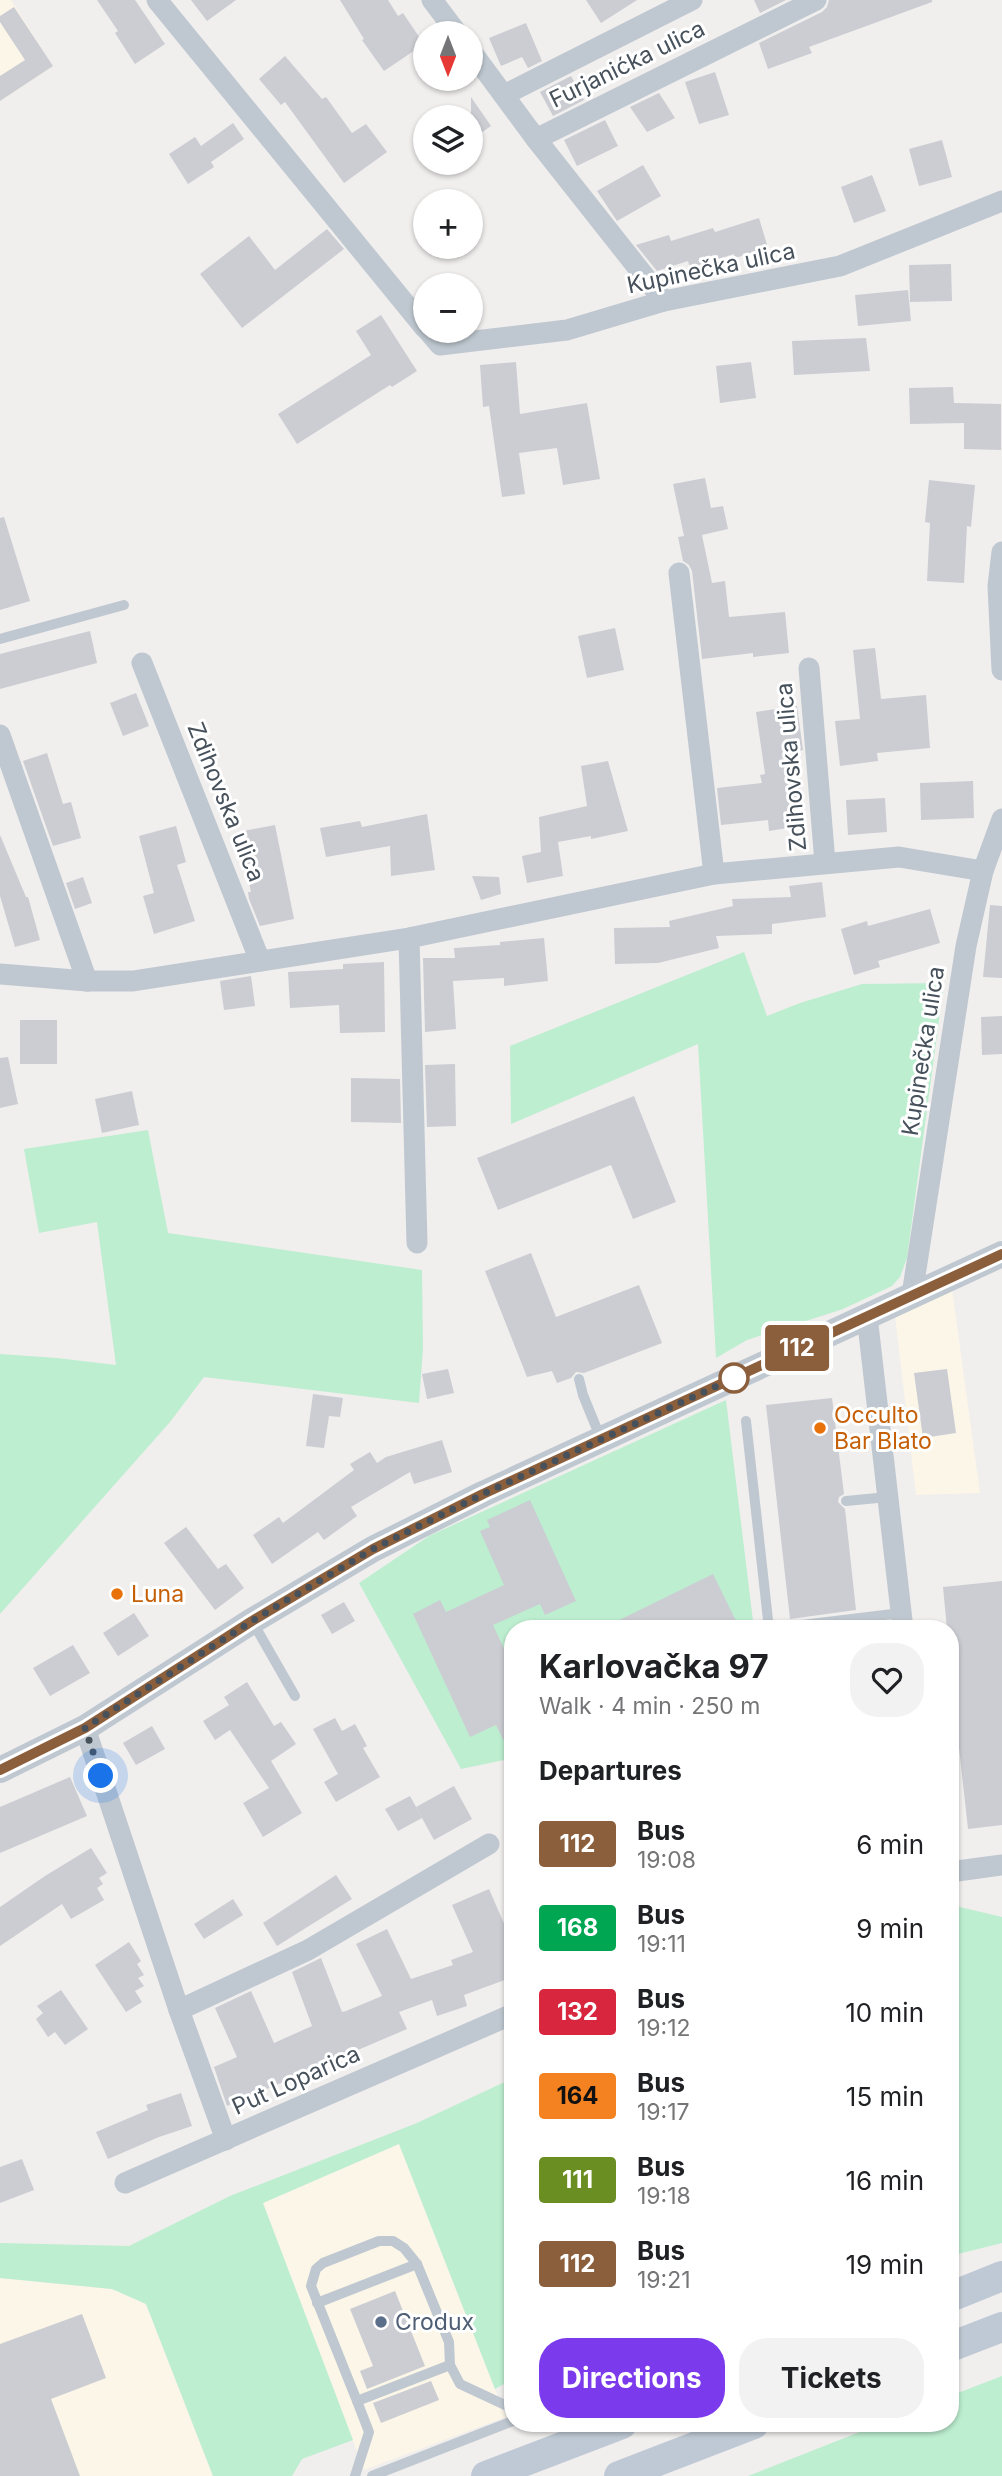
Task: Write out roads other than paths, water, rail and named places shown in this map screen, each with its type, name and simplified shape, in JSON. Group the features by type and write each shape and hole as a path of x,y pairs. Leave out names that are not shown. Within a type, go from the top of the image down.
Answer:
{"main road":[{"path":"959,2293 1002,2276"},
{"path":"959,2344 1002,2327"},
{"path":"486,2476 601,2432"},
{"path":"619,2476 733,2432"}],"street":[{"name":"Kupinečka ulica","path":"157,0 413,313"},
{"name":"Furjanićka ulica","path":"503,96 692,0"},
{"name":"Furjanićka ulica","path":"536,139 816,0"},
{"path":"444,3 452,21"},
{"name":"Furjanićka ulica","path":"483,68 664,301"},
{"name":"Kupinečka ulica","path":"483,340 567,330 664,301 840,266 1002,201"},
{"name":"Kupinečka ulica","path":"438,343 457,343"},
{"path":"1002,552 998,586 1002,670"},
{"path":"679,573 714,874"},
{"name":"Zdihovska ulica","path":"142,663 260,961"},
{"name":"Zdihovska ulica","path":"809,668 825,863"},
{"path":"0,735 87,981"},
{"name":"Kupinečka ulica","path":"912,1295 965,946 983,871 1002,818"},
{"name":"Zdihovska ulica","path":"0,974 87,981 133,981 409,938 714,874 900,857 983,871"},
{"path":"409,938 417,1243"},
{"path":"0,1770 85,1728 252,1621 373,1549 601,1439 1002,1254"},
{"path":"867,1316 902,1620"},
{"name":"Put Loparica","path":"85,1728 178,2010 226,2140 504,2018"},
{"path":"178,2010 308,1950 489,1844"},
{"path":"959,1871 1002,1865"},
{"path":"125,2183 226,2140"}],"lane":[{"path":"0,639 124,605"},
{"path":"579,1379 601,1439"},
{"path":"746,1421 768,1620"},
{"path":"846,1502 888,1497"},
{"path":"252,1621 295,1696"},
{"path":"355,2476 369,2432 311,2286 316,2269 323,2263 379,2241 393,2241 404,2248 417,2264 449,2342 450,2365 460,2384 504,2406"},
{"path":"317,2303 417,2264"},
{"path":"358,2401 450,2365"},
{"path":"372,2476 504,2425"}],"place":[{"name":"Occulto Bar Blato","path":"820,1428"},
{"name":"Luna","path":"117,1594"},
{"name":"Crodux","path":"381,2322"}]}
